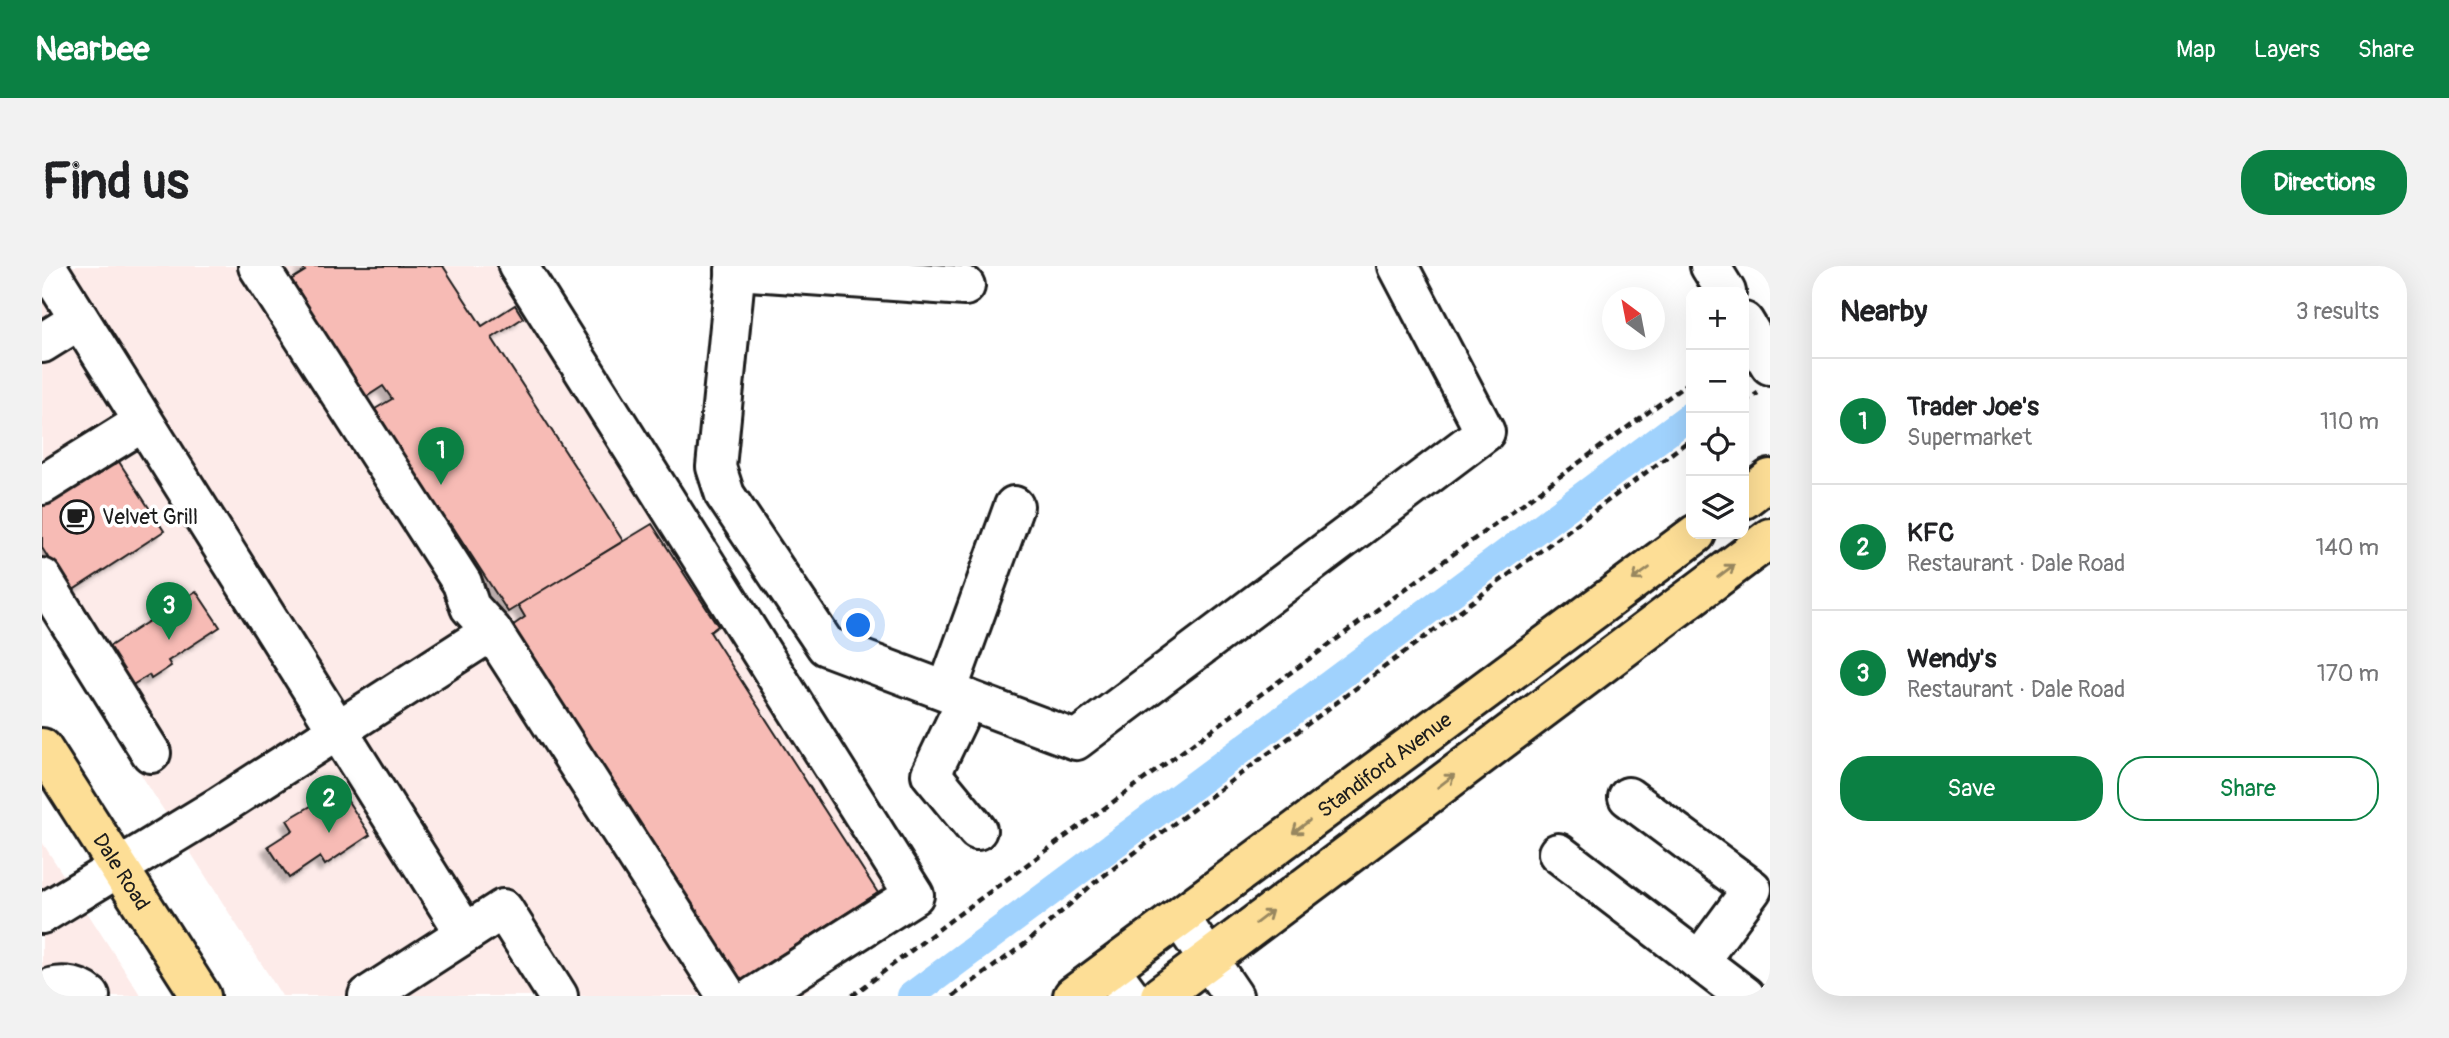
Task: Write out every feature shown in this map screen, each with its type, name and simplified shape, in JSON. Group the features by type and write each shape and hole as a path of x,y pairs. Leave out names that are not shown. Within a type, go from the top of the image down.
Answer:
{"main road":[{"path":"1749,495 1770,480"},
{"path":"1160,996 1770,538"},
{"name":"Standiford Avenue","path":"1073,996 1120,983 1180,918 1479,692 1689,539"},
{"name":"Dale Road","path":"42,748 201,996"}],"street":[{"path":"46,266 465,933"},
{"path":"258,266 462,583 470,607 492,631 727,996"},
{"path":"518,266 914,895 755,996"},
{"path":"965,286 735,268 716,467 724,495 826,646 1076,740 1485,432 1398,266"},
{"path":"1710,266 1723,287"},
{"path":"42,343 79,320"},
{"path":"1749,330 1770,365"},
{"path":"42,485 144,422"},
{"path":"977,830 931,774 1014,506"},
{"path":"42,578 151,753"},
{"path":"42,914 220,806 492,631"},
{"path":"1628,797 1752,889 1699,961"},
{"path":"1558,853 1745,996"},
{"path":"368,996 503,909 541,990"},
{"path":"1180,918 1233,996"},
{"path":"42,992 52,986 70,987 90,996"}],"path":[{"path":"852,996 973,904 1686,385"},
{"path":"953,996 1026,943 1094,883 1686,443"}],"shaded area":[{"path":"42,266 540,266 933,895 800,996 282,996 42,619"},
{"path":"42,842 141,996 42,996"}],"building":[{"path":"301,266 443,266 482,326 515,305 523,318 492,338 623,541 508,612 451,524 447,527 375,409 392,399 383,386 366,397 339,355 338,359 289,281 305,271"},
{"path":"114,454 164,531 70,592 42,548 42,501"},
{"path":"652,524 718,626 710,632 878,893 762,967 769,978 741,996 528,666 535,661 512,626 525,617 518,605"},
{"path":"196,591 220,627 168,661 171,666 151,679 149,675 131,686 107,648"},
{"path":"340,789 370,835 325,865 320,857 289,878 268,846 293,830 287,820"}],"waterway":[{"path":"911,996 1686,419"}],"place":[{"name":"Trader Joe's","path":"441,485"},
{"name":"Velvet Grill","path":"77,517"},
{"name":"Wendy's","path":"169,640"},
{"name":"KFC","path":"329,833"}]}
